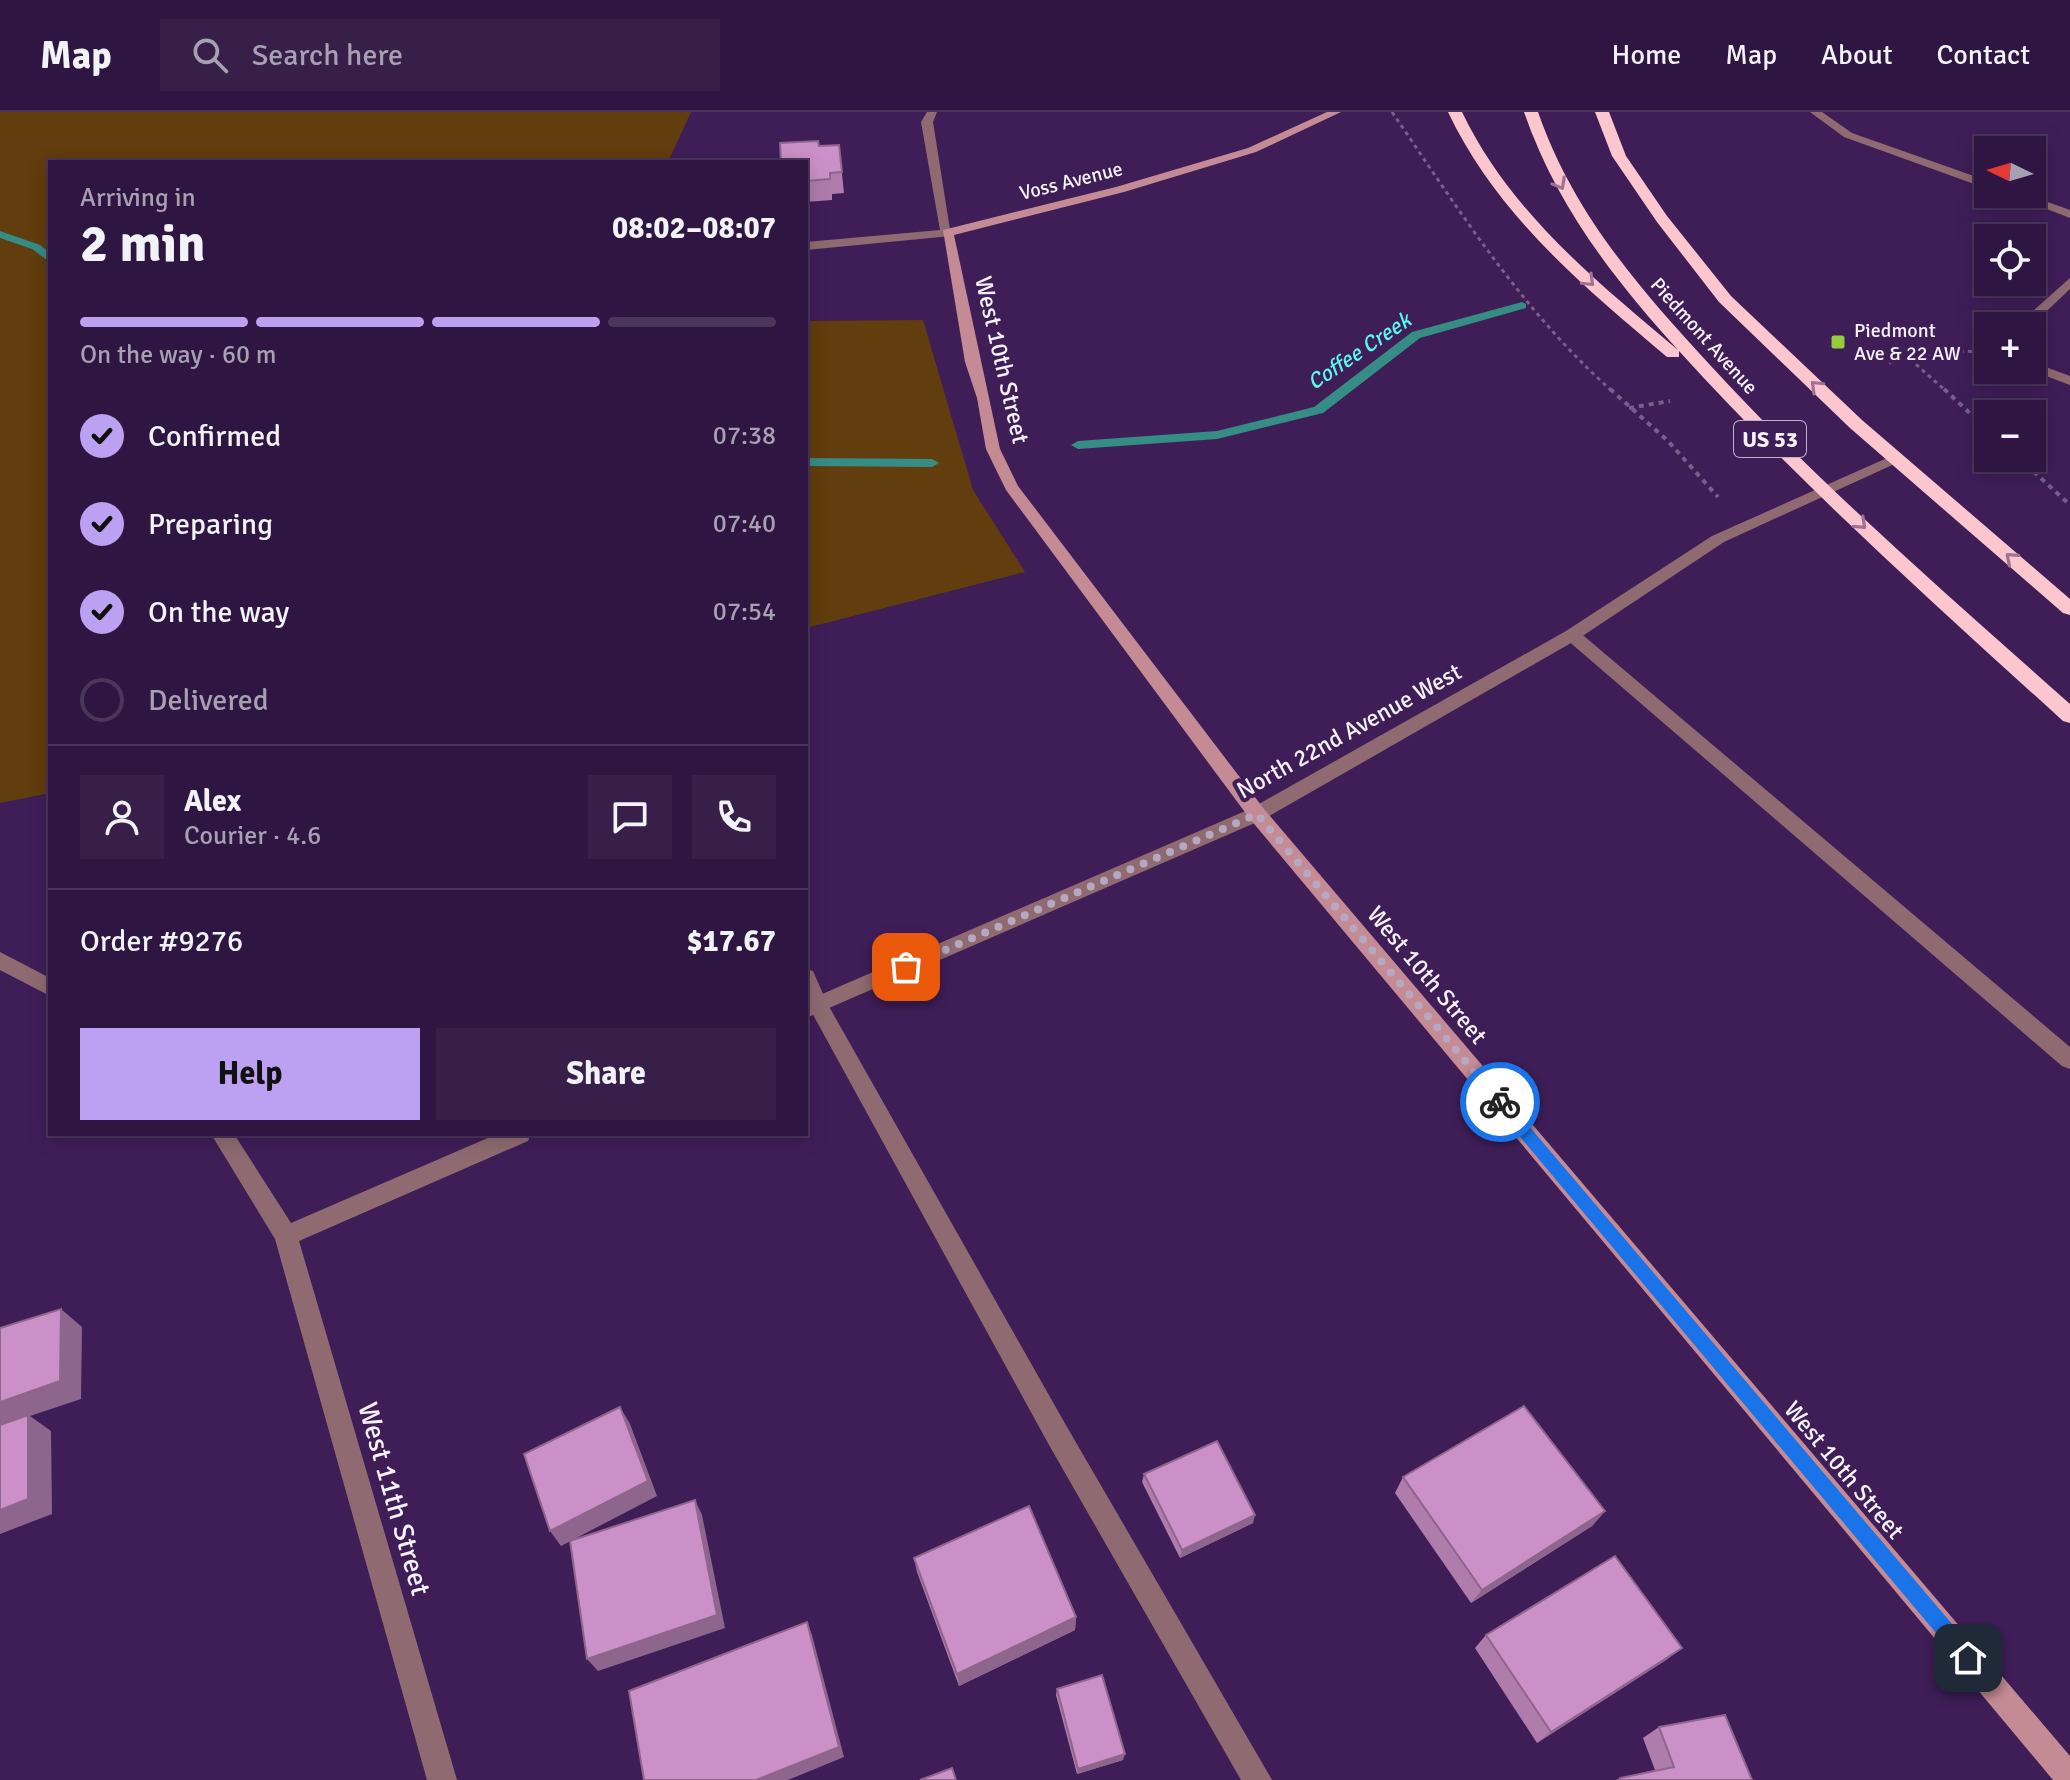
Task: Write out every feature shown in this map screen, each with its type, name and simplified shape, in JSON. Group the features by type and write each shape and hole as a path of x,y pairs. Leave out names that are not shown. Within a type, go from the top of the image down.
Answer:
{"highway":[{"path":"1455,112 1464,136 1491,180 1542,235 1597,289 1739,409"},
{"name":"Piedmont Avenue","path":"1531,112 1543,152 1578,215 1630,286 1739,409 2070,716"},
{"name":"Piedmont Avenue","path":"1602,112 1619,156 1662,219 1725,299 1896,458 2070,609"}],"street":[{"name":"West 10th Street","path":"932,112 927,122 972,362 984,398 993,449 1011,487 1257,814 2070,1778"},
{"name":"Voss Avenue","path":"808,246 947,233 1120,190 1252,150 1336,112"},
{"path":"1815,112 1848,135 1974,180"},
{"path":"2046,205 2070,214"},
{"path":"2038,312 2070,282"},
{"path":"2046,372 2070,381"},
{"name":"North 22nd Avenue West","path":"812,1007 1257,814 1572,635 1718,539 1896,458"},
{"path":"1572,635 2070,1060"},
{"path":"0,960 48,987"},
{"path":"808,987 812,1007 1257,1780"},
{"name":"West 11th Street","path":"223,1136 286,1236 442,1780"},
{"path":"286,1236 515,1136"}],"path":[{"path":"1392,112 1487,251 1585,367 1668,441 1720,500"},
{"path":"1889,363 1958,351 1974,352"},
{"path":"1910,359 1974,417"},
{"path":"1628,408 1670,401"},
{"path":"2034,472 2070,505"}],"shaded area":[{"path":"0,112 691,112 669,160 48,160 48,793 0,803"},
{"path":"923,320 973,490 1025,572 808,627 808,321"}],"building":[{"path":"818,141 819,146 839,145 842,172 830,173 830,179 808,181 808,160 781,160 780,143"},
{"path":"61,1309 60,1381 0,1402 0,1328"},
{"path":"1524,1406 1605,1511 1482,1590 1403,1477"},
{"path":"620,1407 648,1481 550,1531 524,1454"},
{"path":"28,1415 28,1499 0,1510 0,1425"},
{"path":"1217,1441 1255,1515 1182,1550 1144,1474"},
{"path":"695,1500 717,1615 587,1659 570,1541"},
{"path":"1029,1506 1076,1617 957,1674 914,1558"},
{"path":"1615,1556 1682,1648 1551,1732 1486,1635"},
{"path":"807,1622 839,1747 756,1780 644,1780 629,1691"},
{"path":"1102,1675 1125,1754 1078,1769 1057,1689"},
{"path":"1725,1715 1752,1780 1620,1780 1674,1767 1659,1727"},
{"path":"952,1768 956,1780 920,1780"}],"waterway":[{"name":"Coffee Creek","path":"0,234 36,247 48,257"},
{"name":"Coffee Creek","path":"1078,445 1217,435 1318,410 1416,335 1522,306"},
{"name":"Coffee Creek","path":"808,462 932,463"}],"way so far":[{"path":"906,967 1257,814 1500,1102"}],"place":[{"name":"Piedmont Ave & 22 AW","path":"1838,342"}],"route":[{"path":"1500,1102 1968,1658"}]}
